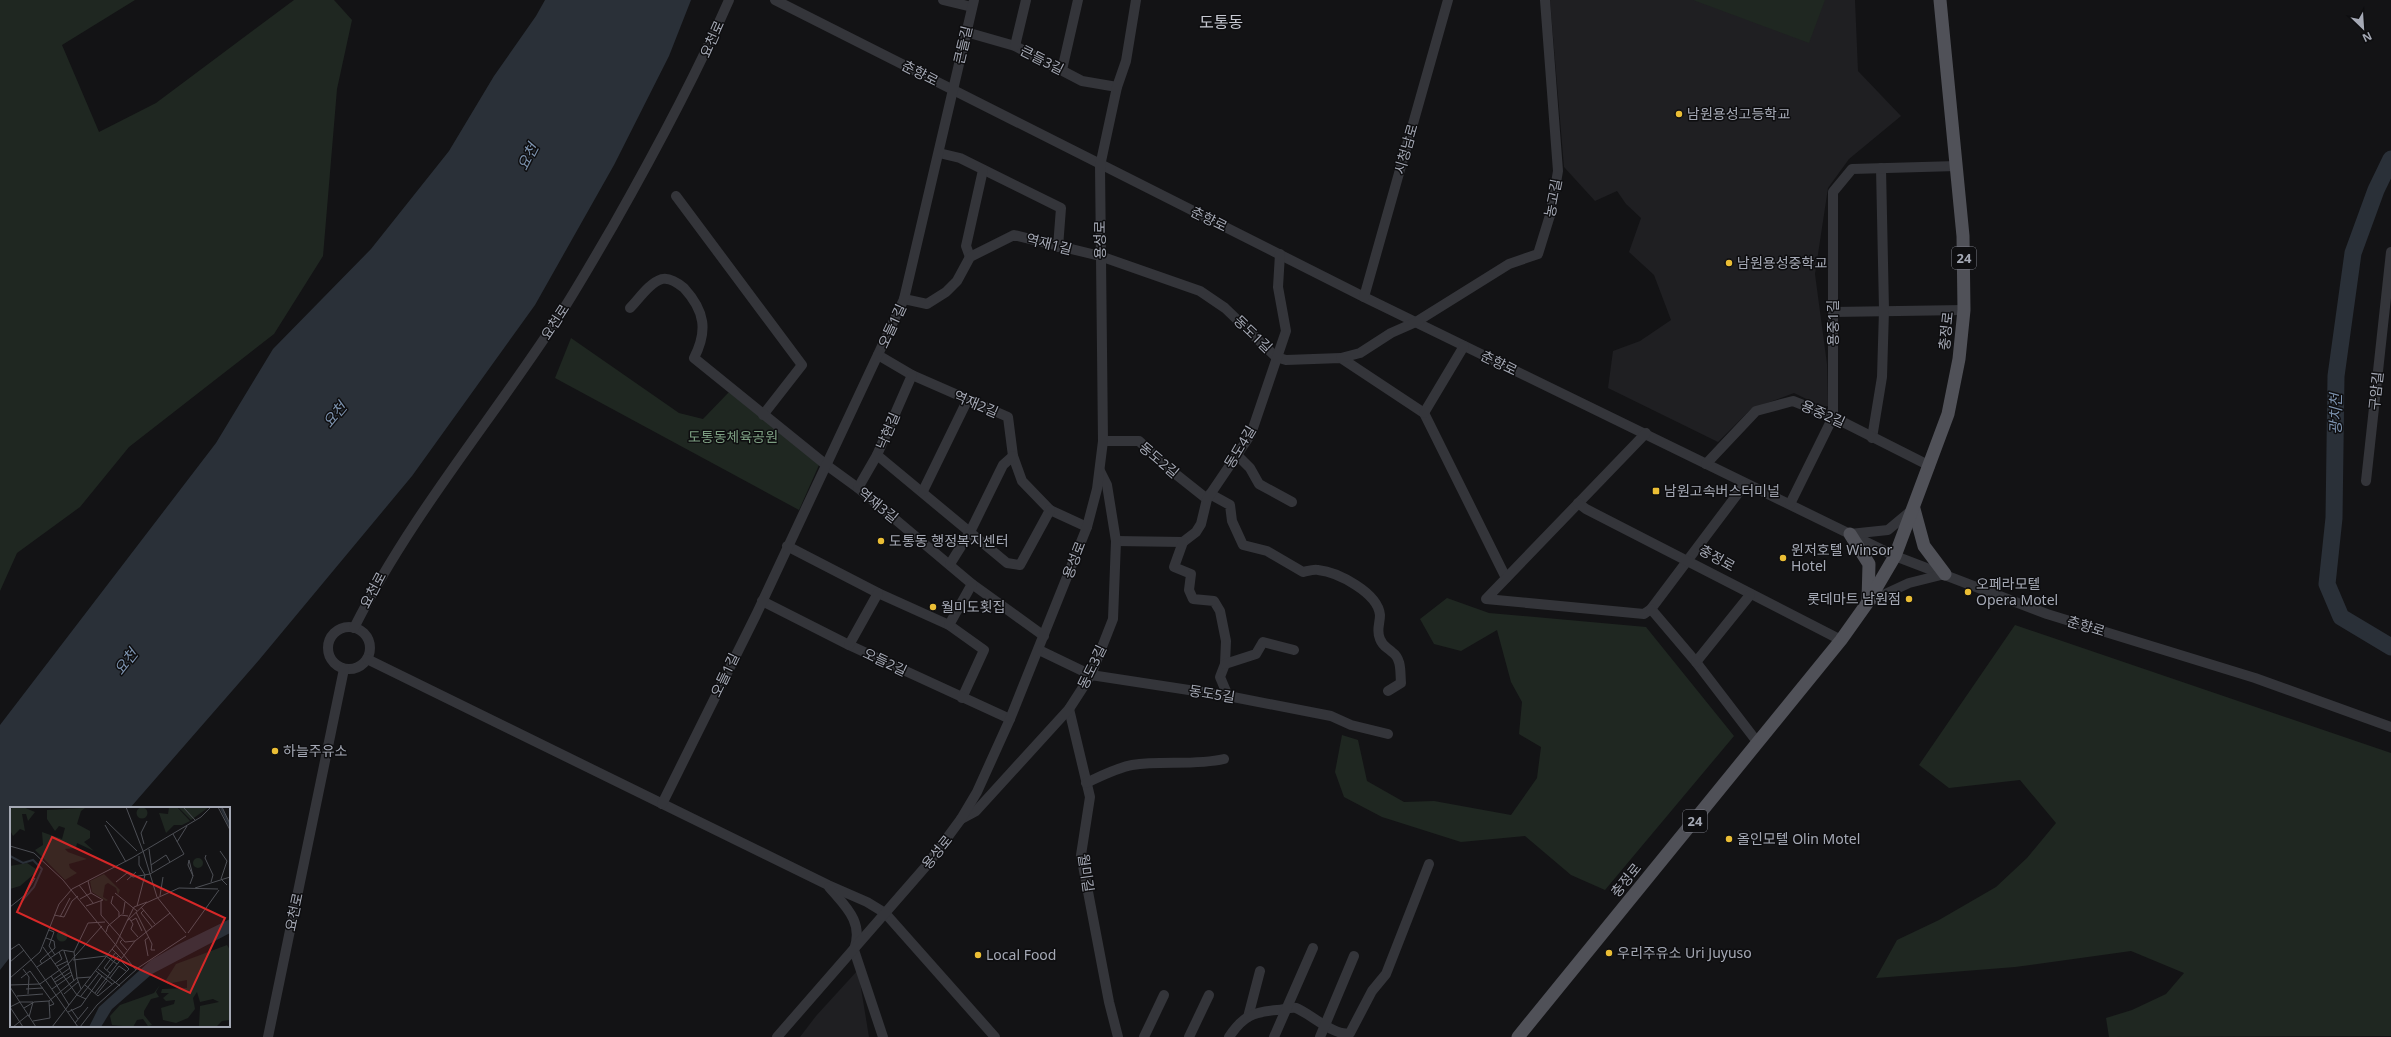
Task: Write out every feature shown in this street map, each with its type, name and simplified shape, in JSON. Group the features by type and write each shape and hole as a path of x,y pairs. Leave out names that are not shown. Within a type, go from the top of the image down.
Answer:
{"main road":[{"name":"충정로","path":"1518,1037 1841,640 1868,602 1895,556 1914,509 1948,414 1959,359 1964,310 1963,236 1940,0"},
{"path":"1914,509 1924,546 1945,574"},
{"path":"1850,534 1869,564 1868,602"}],"street":[{"name":"요천로","path":"354,628 387,564 438,487 552,327 585,274 652,159 695,76 729,0"},
{"name":"춘향로","path":"775,0 1100,166 1464,346 1646,433 1745,484 1790,504 1895,556 2047,614 2255,678 2391,727"},
{"path":"943,0 973,4"},
{"path":"1015,46 1026,0"},
{"path":"1062,70 1078,0"},
{"name":"용성로","path":"777,1037 854,950 948,839 961,819 977,792 1010,720 1039,650 1086,527 1100,471 1103,441 1100,166 1117,87 1126,61 1136,0"},
{"name":"시청남로","path":"1364,297 1448,0"},
{"name":"농고길","path":"1416,322 1510,264 1538,254 1551,212 1558,171 1546,0"},
{"name":"큰들길","path":"953,90 973,4"},
{"name":"큰들3길","path":"966,32 1015,46 1082,81 1117,87"},
{"name":"오들1길","path":"662,804 762,601 825,464 904,299 953,90"},
{"path":"939,153 960,158 1061,208 1058,247"},
{"name":"용중1길","path":"1790,504 1833,417 1833,192 1852,169 1957,166"},
{"path":"1872,438 1882,377 1884,310 1881,168"},
{"path":"904,299 927,304 946,292 957,281 970,257 966,246 983,170"},
{"path":"676,196 802,365 763,415"},
{"name":"역재1길","path":"970,257 1014,235 1058,247 1100,256"},
{"name":"구암길","path":"2366,481 2391,252"},
{"name":"동도4길","path":"1182,542 1196,532 1201,524 1208,496 1251,434 1286,331 1278,287 1280,254"},
{"name":"동도1길","path":"1100,256 1200,291 1225,308 1276,357 1286,360 1341,358 1360,353 1391,333 1416,322"},
{"name":"역재3길","path":"630,308 651,286 662,279 670,279 680,284 695,300 700,312 702,343 694,358 763,415 858,488 972,584 1044,636"},
{"path":"1833,312 1884,310 1964,310"},
{"path":"1424,413 1464,346"},
{"name":"역재2길","path":"878,355 912,375 967,401 1008,417 1013,456 1022,481 1050,510 1086,527"},
{"path":"1341,358 1424,413 1506,578"},
{"name":"낙현길","path":"912,375 877,455 1007,563 1020,565 1050,510"},
{"path":"923,492 967,401"},
{"name":"용중2길","path":"1706,464 1756,411 1793,401 1833,417 1930,466"},
{"path":"1646,433 1486,599 1644,614 1651,609 1689,561 1745,484"},
{"name":"동도2길","path":"1103,441 1138,441 1168,468 1208,496 1230,504 1232,521 1243,545 1267,551 1303,572 1317,569 1333,574 1360,588 1374,602 1380,615 1377,628 1383,646 1393,652 1399,661 1401,683 1388,691"},
{"path":"858,488 877,455"},
{"path":"1237,455 1250,468 1259,484 1292,502"},
{"path":"950,564 970,532 1003,465 1013,456"},
{"name":"동도3길","path":"961,819 976,811 1069,709 1091,675 1113,619 1116,541 1107,486 1100,471"},
{"name":"충정로","path":"1578,503 1586,509 1841,640"},
{"path":"1850,534 1888,530 1914,509"},
{"path":"1116,541 1182,542 1174,567 1191,574 1189,590 1193,599 1214,601 1220,611 1226,641 1224,664 1220,676 1228,696"},
{"path":"787,546 878,593 949,626 984,650 962,698"},
{"path":"1868,602 1909,583 1945,574"},
{"path":"949,626 972,584"},
{"path":"849,645 878,593"},
{"path":"1696,662 1750,594"},
{"name":"오들2길","path":"762,601 849,645 1010,720"},
{"path":"1651,609 1696,662 1758,743"},
{"path":"346,627 360,630 369,640 370,653 367,659 357,668 344,669 332,661 328,647 334,634 346,627"},
{"path":"1224,664 1256,654 1263,642 1294,650"},
{"name":"동도5길","path":"1039,650 1091,675 1228,696 1331,716 1351,725 1388,734"},
{"path":"367,659 828,885 867,902 885,913 995,1037"},
{"name":"요천로","path":"268,1037 344,669"},
{"name":"월미길","path":"1069,709 1090,797 1081,855 1109,1002 1118,1037"},
{"path":"1086,783 1113,770 1133,765 1192,763 1224,759"},
{"path":"1229,1037 1236,1027 1248,1017 1263,1010 1294,1008 1341,1034 1350,1033 1354,1028 1372,991 1386,974 1429,864"},
{"path":"828,885 853,916 858,933 854,950 882,1037"},
{"path":"1274,1037 1313,948"},
{"path":"1320,1037 1326,1026 1354,956"},
{"path":"1248,1017 1260,971"},
{"path":"1144,1037 1164,995"},
{"path":"1189,1037 1209,995"}],"shaded area":[{"path":"1550,0 1855,0 1858,71 1901,116 1849,159 1828,188 1815,274 1827,364 1828,406 1823,407 1794,393 1751,409 1718,442 1608,388 1613,351 1640,341 1671,320 1654,275 1629,252 1641,218 1626,204 1617,191 1595,201 1564,167"},
{"path":"858,970 869,1037 800,1037 816,1016"}],"green space":[{"path":"0,0 135,0 62,45 99,132 156,103 294,0 334,0 352,20 337,89 323,256 274,334 129,447 80,507 17,553 0,591"},
{"path":"1693,0 1825,0 1809,43"},
{"name":"도통동체육공원","path":"571,338 679,413 703,419 729,392 819,465 799,510 555,378"},
{"path":"1447,598 1489,613 1646,627 1734,736 1605,890 1571,875 1525,836 1461,842 1382,817 1344,797 1335,772 1342,735 1358,740 1367,781 1404,802 1434,801 1511,815 1537,778 1541,747 1519,734 1522,702 1511,682 1497,630 1461,651 1434,644 1420,619"},
{"path":"2015,625 2391,753 2391,1036 2109,1037 2106,1018 2132,1010 2166,994 2184,973 2131,951 2015,967 1876,978 1897,940 1939,920 1996,887 2027,858 2056,823 2020,780 1949,788 1919,765"}],"water":[{"name":"요천","path":"545,0 691,0 669,56 614,165 535,305 412,476 259,660 131,807 10,807 10,957 0,970 0,725 216,443 273,349 371,249 449,151 494,76 536,16"}],"waterway":[{"name":"광치천","path":"2391,159 2376,190 2353,253 2336,376 2334,518 2327,584 2341,617 2391,647"}],"place":[{"name":"남원용성고등학교","path":"1679,114"},
{"name":"남원용성중학교","path":"1729,263"},
{"name":"남원고속버스터미널","path":"1656,491"},
{"name":"도통동 행정복지센터","path":"881,541"},
{"name":"윈저호텔 Winsor Hotel","path":"1783,558"},
{"name":"오페라모텔 Opera Motel","path":"1968,592"},
{"name":"롯데마트 남원점","path":"1909,599"},
{"name":"월미도횟집","path":"933,607"},
{"name":"하늘주유소","path":"275,751"},
{"name":"올인모텔 Olin Motel","path":"1729,839"},
{"name":"우리주유소 Uri Juyuso","path":"1609,953"},
{"name":"Local Food","path":"978,955"}],"district":[{"name":"도통동","path":"1221,22"}]}
